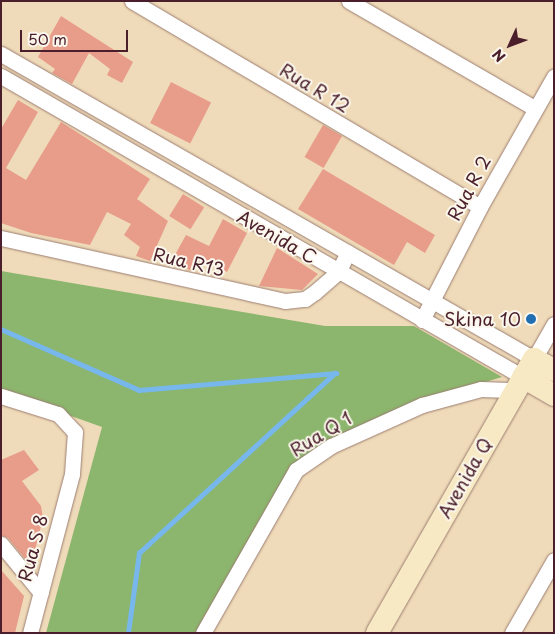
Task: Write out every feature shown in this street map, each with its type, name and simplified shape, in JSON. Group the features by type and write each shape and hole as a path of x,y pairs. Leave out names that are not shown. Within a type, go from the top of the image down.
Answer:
{"street":[{"name":"Rua R 12","path":"132,1 480,207"},
{"path":"349,1 534,108"},
{"name":"Avenida C","path":"1,54 431,299 524,375 554,370"},
{"name":"Avenida C","path":"1,76 338,272 524,375 554,395"},
{"name":"Rua R 2","path":"422,320 431,299 480,207 534,108 554,77"},
{"name":"Rua R13","path":"1,238 285,302 305,299 338,272 348,252"},
{"name":"Avenida Q","path":"377,633 554,324"},
{"name":"Rua Q 1","path":"203,633 296,470 331,446 422,405 524,375"},
{"name":"Rua S 8","path":"1,396 58,414 68,422 75,432 76,445 72,474 30,633"},
{"path":"1,544 41,593"},
{"path":"512,633 554,560"}],"green space":[{"path":"1,271 325,326 414,326 502,377 422,401 292,466 196,633 46,633 102,427 1,391"}],"building":[{"path":"61,16 133,62 122,83 107,75 110,69 89,53 72,84 52,73 55,69 38,57"},
{"path":"171,82 211,102 190,143 150,123"},
{"path":"18,100 38,112 6,168 26,180 61,122 150,179 137,199 168,221 150,261 136,256 140,247 124,235 131,224 107,212 90,245 31,233 1,223 1,129"},
{"path":"323,125 342,136 324,168 304,157"},
{"path":"323,169 435,235 425,253 407,242 394,265 298,209"},
{"path":"183,194 204,207 190,229 169,216"},
{"path":"223,219 247,233 227,272 202,258 192,271 171,262 186,235 209,246"},
{"path":"277,248 318,274 302,290 259,286"},
{"path":"24,450 39,470 22,481 41,506 43,518 31,566 8,538 1,535 1,460"},
{"path":"1,570 24,596 15,633 1,633"}],"waterway":[{"path":"1,329 139,390 336,373"},
{"path":"128,633 139,553 335,373"}],"place":[{"name":"Skina 10","path":"531,319"}]}
